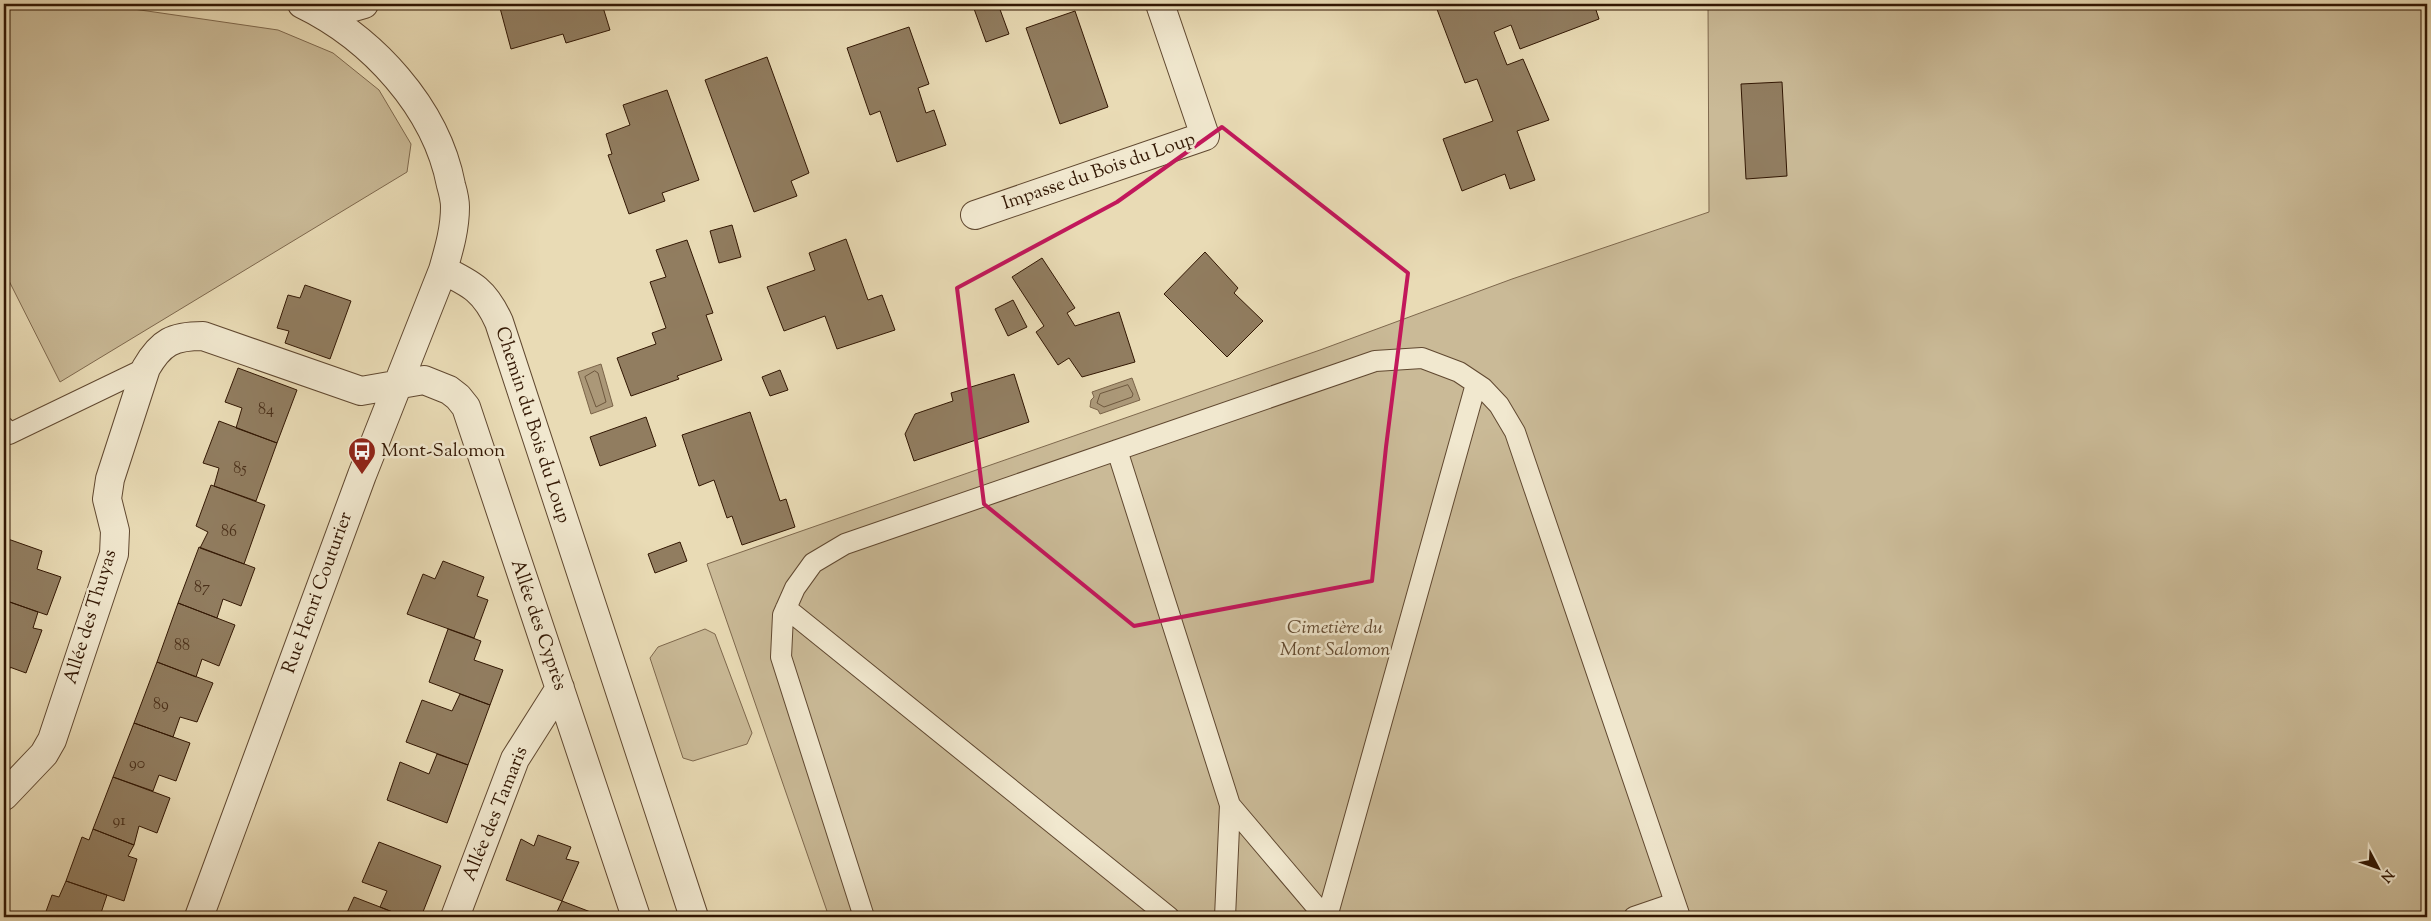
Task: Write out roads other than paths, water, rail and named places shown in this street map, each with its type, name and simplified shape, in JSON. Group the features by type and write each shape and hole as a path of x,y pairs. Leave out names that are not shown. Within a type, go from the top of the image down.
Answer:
{"street":[{"path":"302,4 326,16 366,46 400,82 425,115 441,148 449,171 455,205 453,236 442,270"},
{"path":"326,16 364,4"},
{"name":"Impasse du Bois du Loup","path":"975,215 1205,136 1160,4"},
{"name":"Rue Henri Couturier","path":"199,917 396,384 442,270"},
{"name":"Chemin du Bois du Loup","path":"442,270 478,289 490,302 498,322 694,917"},
{"name":"Allée des Thuyas","path":"4,796 44,754 52,740 114,554 115,531 107,499 110,479 146,368 154,354 168,341 185,336 203,336 361,391 396,384"},
{"name":"Allée des Cyprès","path":"396,384 424,380 435,383 458,397 466,408 636,917"},
{"name":"Allée des Tamaris","path":"455,917 515,759 560,688"}],"lane":[{"path":"864,917 781,657 783,615 795,588 812,563 845,544 1376,361 1422,358 1458,372 1476,384 1499,404 1515,432 1678,910 1634,917"},
{"path":"4,427 8,434 146,368"},
{"path":"1326,917 1476,384"},
{"path":"1116,450 1230,805 1225,917"},
{"path":"786,608 1169,917"},
{"path":"1230,805 1326,917"}],"water":[{"path":"601,364 613,406 591,414 578,372"},
{"path":"1132,378 1140,400 1100,414 1098,410 1090,407 1091,400 1094,397 1092,392"}],"place":[{"name":"Mont-Salomon","path":"362,475"}],"park label":[{"name":"Cimetière du Mont Salomon","path":"1335,639"}]}
